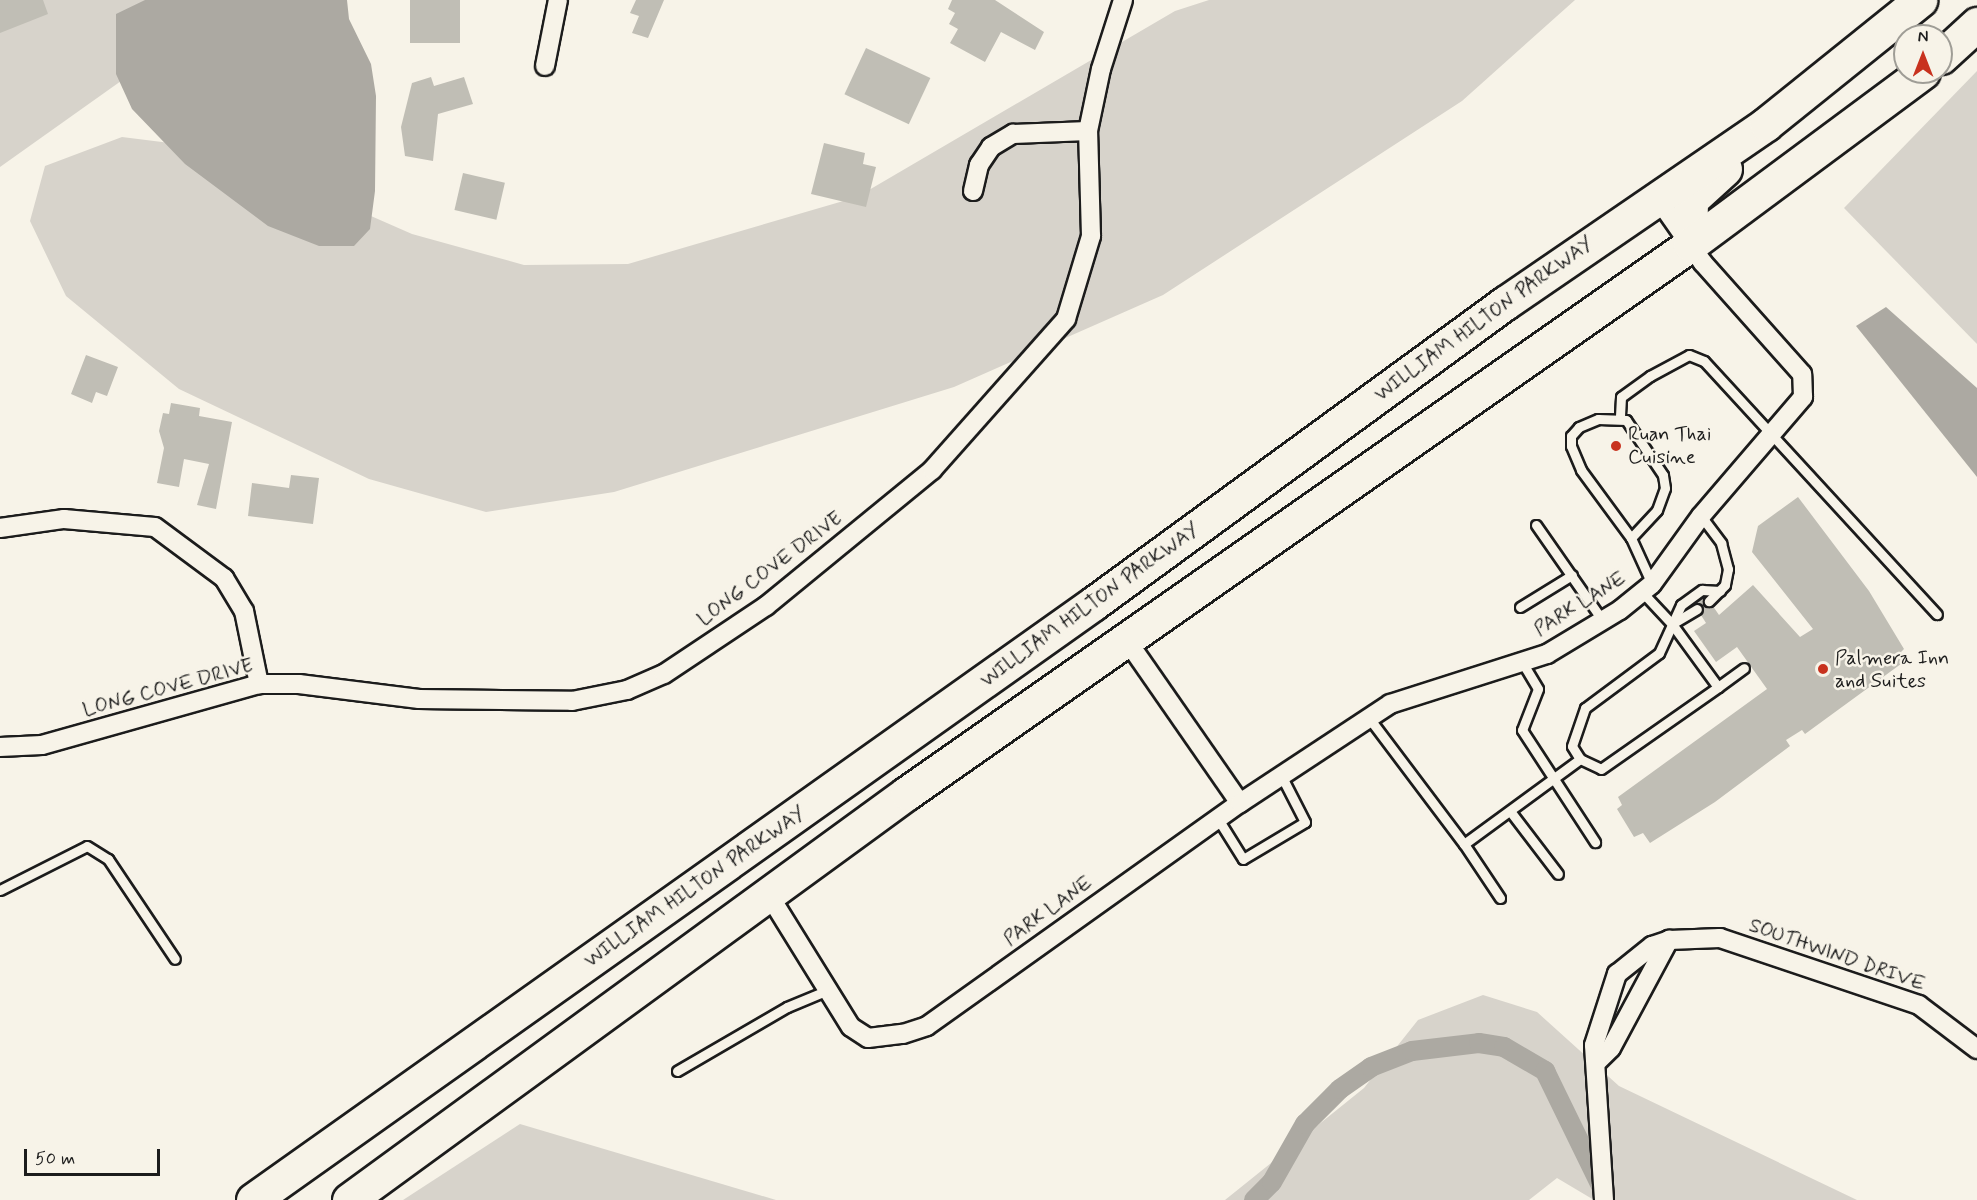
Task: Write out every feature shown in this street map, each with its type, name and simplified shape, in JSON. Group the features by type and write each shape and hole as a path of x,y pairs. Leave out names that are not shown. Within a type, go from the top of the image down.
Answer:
{"highway":[{"name":"WILLIAM HILTON PARKWAY","path":"253,1200 1656,196 1766,124 1838,69 1920,0"},
{"path":"1953,46 1977,24"},
{"path":"1690,245 1691,200 1838,69"},
{"path":"349,1200 907,793 1128,642 1331,494 1690,245 1907,84"},
{"path":"1128,642 1127,596 1230,503"}],"street":[{"path":"545,66 558,0"},
{"name":"LONG COVE DRIVE","path":"0,747 42,745 259,684 299,684 419,699 561,701 627,690 664,674 766,606 932,470 1066,319 1091,236 1088,131 1101,69 1123,0"},
{"path":"973,191 979,165 992,147 1013,134 1088,131"},
{"name":"PARK LANE","path":"769,895 851,1027 868,1038 898,1040 927,1026 1240,803 1390,704 1547,654 1604,621 1647,588 1701,516 1803,397 1802,374 1690,245 1656,196"},
{"path":"0,528 64,519 155,527 224,578 244,611 259,684"},
{"path":"1128,642 1240,803"},
{"name":"SOUTHWIND DRIVE","path":"1604,1200 1598,1061 1594,1045 1617,974 1636,955 1669,940 1720,938 1919,1005 1977,1049"},
{"path":"1598,1061 1611,1048 1669,940"}],"lane":[{"path":"1631,538 1657,510 1665,488 1663,475 1620,416 1621,398 1689,355 1704,361 1773,431 1937,614"},
{"path":"1620,416 1579,427 1571,436 1571,446 1581,470 1631,538 1647,588 1718,687"},
{"path":"1701,516 1721,543 1728,568 1719,591 1709,601"},
{"path":"1536,525 1604,621"},
{"path":"1520,607 1572,575"},
{"path":"1719,591 1702,590 1681,605 1659,653 1584,708 1572,746 1580,759 1601,769 1744,669"},
{"path":"1672,624 1697,609"},
{"path":"1522,662 1538,689 1522,730 1551,780 1595,842"},
{"path":"1369,718 1464,844 1500,898"},
{"path":"1464,844 1580,759"},
{"path":"1218,819 1243,859 1305,822 1282,777"},
{"path":"1510,811 1558,874"},
{"path":"0,890 87,846 108,860 175,959"},
{"path":"677,1071 787,1007 828,990"}],"shaded area":[{"path":"0,0 235,0 0,167"},
{"path":"145,0 347,0 349,19 371,64 376,96 375,191 370,229 354,246 319,246 268,226 185,164 132,109 116,74 116,14"},
{"path":"1209,0 1575,0 1462,101 1163,295 954,387 614,492 486,512 369,479 179,389 66,296 30,221 45,166 122,137 218,149 412,234 524,265 628,264 857,197 1175,11"},
{"path":"1977,71 1977,344 1844,208"},
{"path":"1886,307 1977,388 1977,477 1856,326"},
{"path":"1483,995 1537,1012 1619,1086 1857,1200 1594,1200 1557,1178 1529,1200 1225,1200 1364,1088 1418,1020"},
{"path":"520,1124 776,1200 403,1200"}],"building":[{"path":"0,0 43,0 48,14 0,33"},
{"path":"410,0 460,0 460,43 410,43"},
{"path":"636,0 664,0 648,38 632,33 639,16 630,13"},
{"path":"952,0 995,0 1044,32 1035,50 1001,32 985,62 950,43 958,29 949,24 955,13 948,9"},
{"path":"866,48 930,78 909,124 844,94"},
{"path":"431,77 434,86 464,77 473,104 438,114 433,161 405,156 401,127 412,83"},
{"path":"824,143 865,153 863,164 876,167 866,207 811,194"},
{"path":"463,173 505,183 496,220 454,210"},
{"path":"86,355 118,367 107,396 96,392 92,403 71,394"},
{"path":"171,403 200,408 199,416 232,422 216,509 197,505 209,464 184,459 179,487 157,483 164,448 159,431 163,413 169,414"},
{"path":"291,475 319,478 313,524 248,516 252,483 289,488"},
{"name":"Palmera Inn and Suites","path":"1798,497 1869,591 1904,649 1901,652 1905,661 1805,734 1802,730 1786,740 1790,746 1715,802 1650,843 1643,833 1634,837 1617,809 1622,805 1618,797 1767,689 1737,647 1716,662 1694,631 1706,623 1694,604 1706,596 1719,615 1753,585 1800,637 1813,629 1752,552 1758,526"}],"waterway":[{"path":"1254,1200 1272,1182 1305,1124 1340,1089 1371,1067 1412,1051 1479,1043 1504,1047 1545,1071 1604,1192"}],"place":[{"name":"Ruan Thai Cuisine","path":"1616,446"},
{"name":"Palmera Inn and Suites","path":"1823,669"}]}
